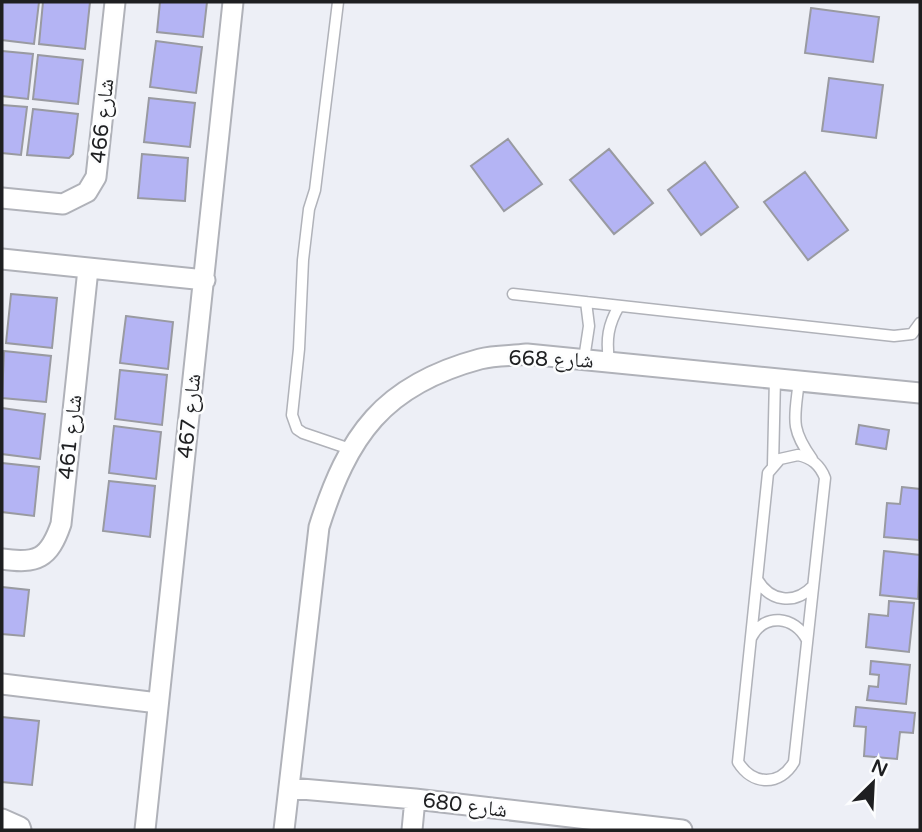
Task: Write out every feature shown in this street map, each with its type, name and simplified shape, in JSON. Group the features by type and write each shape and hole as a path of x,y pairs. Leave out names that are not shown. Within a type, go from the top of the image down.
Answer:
{"street":[{"name":"شارع 466","path":"2,198 63,204 87,192 96,177 114,2"},
{"name":"شارع 467","path":"145,830 233,2"},
{"path":"2,259 205,280"},
{"name":"شارع 461","path":"2,559 24,562 38,559 48,552 61,524 88,269"},
{"name":"شارع 668","path":"284,830 319,527 330,491 350,449 378,412 407,389 482,358 527,354 920,393"},
{"path":"2,684 158,703"},
{"name":"شارع 680","path":"290,788 415,799 582,824 682,830"},
{"path":"412,830 415,799"},
{"path":"2,818 21,830"}],"lane":[{"path":"338,2 315,190 309,209 303,260 299,349 292,415 297,429 303,433 350,449"},
{"path":"513,294 894,336 912,334 920,323"},
{"path":"584,359 589,326 586,303"},
{"path":"609,361 609,324 618,306"},
{"path":"773,465 775,378"},
{"path":"799,380 795,428 798,438 825,478 794,762 783,776 766,781 749,776 738,762 768,473 773,465 789,456 798,455 812,460"},
{"path":"757,579 767,592 782,599 800,597 813,586"},
{"path":"751,639 760,626 783,619 798,626 808,640"}],"building":[{"path":"2,2 39,2 34,44 2,40"},
{"path":"43,2 90,2 85,49 39,44"},
{"path":"160,2 207,2 203,37 157,32"},
{"path":"811,8 879,17 873,62 805,53"},
{"path":"156,41 202,47 196,93 150,87"},
{"path":"2,51 33,54 28,99 2,96"},
{"path":"38,55 83,60 78,104 33,99"},
{"path":"829,78 883,85 876,138 822,131"},
{"path":"149,98 195,103 190,147 144,142"},
{"path":"2,105 27,107 21,155 2,153"},
{"path":"33,109 78,114 73,154 69,158 27,155"},
{"path":"508,139 542,184 504,211 471,166"},
{"path":"609,149 653,203 614,234 570,180"},
{"path":"142,154 188,158 185,201 138,198"},
{"path":"705,162 738,207 701,235 668,190"},
{"path":"805,172 848,230 808,260 764,202"},
{"path":"11,294 57,298 52,348 6,343"},
{"path":"126,316 173,322 168,369 120,363"},
{"path":"4,351 51,356 46,402 2,398"},
{"path":"120,370 167,375 162,425 115,419"},
{"path":"2,408 45,414 40,459 2,454"},
{"path":"859,425 889,430 886,449 856,444"},
{"path":"114,426 161,432 156,479 109,473"},
{"path":"2,463 39,467 34,516 2,512"},
{"path":"109,481 155,486 150,537 103,531"},
{"path":"902,487 920,489 919,540 884,537 887,503 900,504"},
{"path":"884,551 920,555 918,599 880,595"},
{"path":"2,587 29,590 24,636 2,634"},
{"path":"889,601 914,603 909,652 866,647 869,614 888,616"},
{"path":"871,661 910,665 906,704 867,700 869,686 878,687 879,675 870,674"},
{"path":"856,707 915,713 913,733 900,732 897,759 864,756 866,727 854,726"},
{"path":"2,717 39,721 32,785 2,782"}]}
